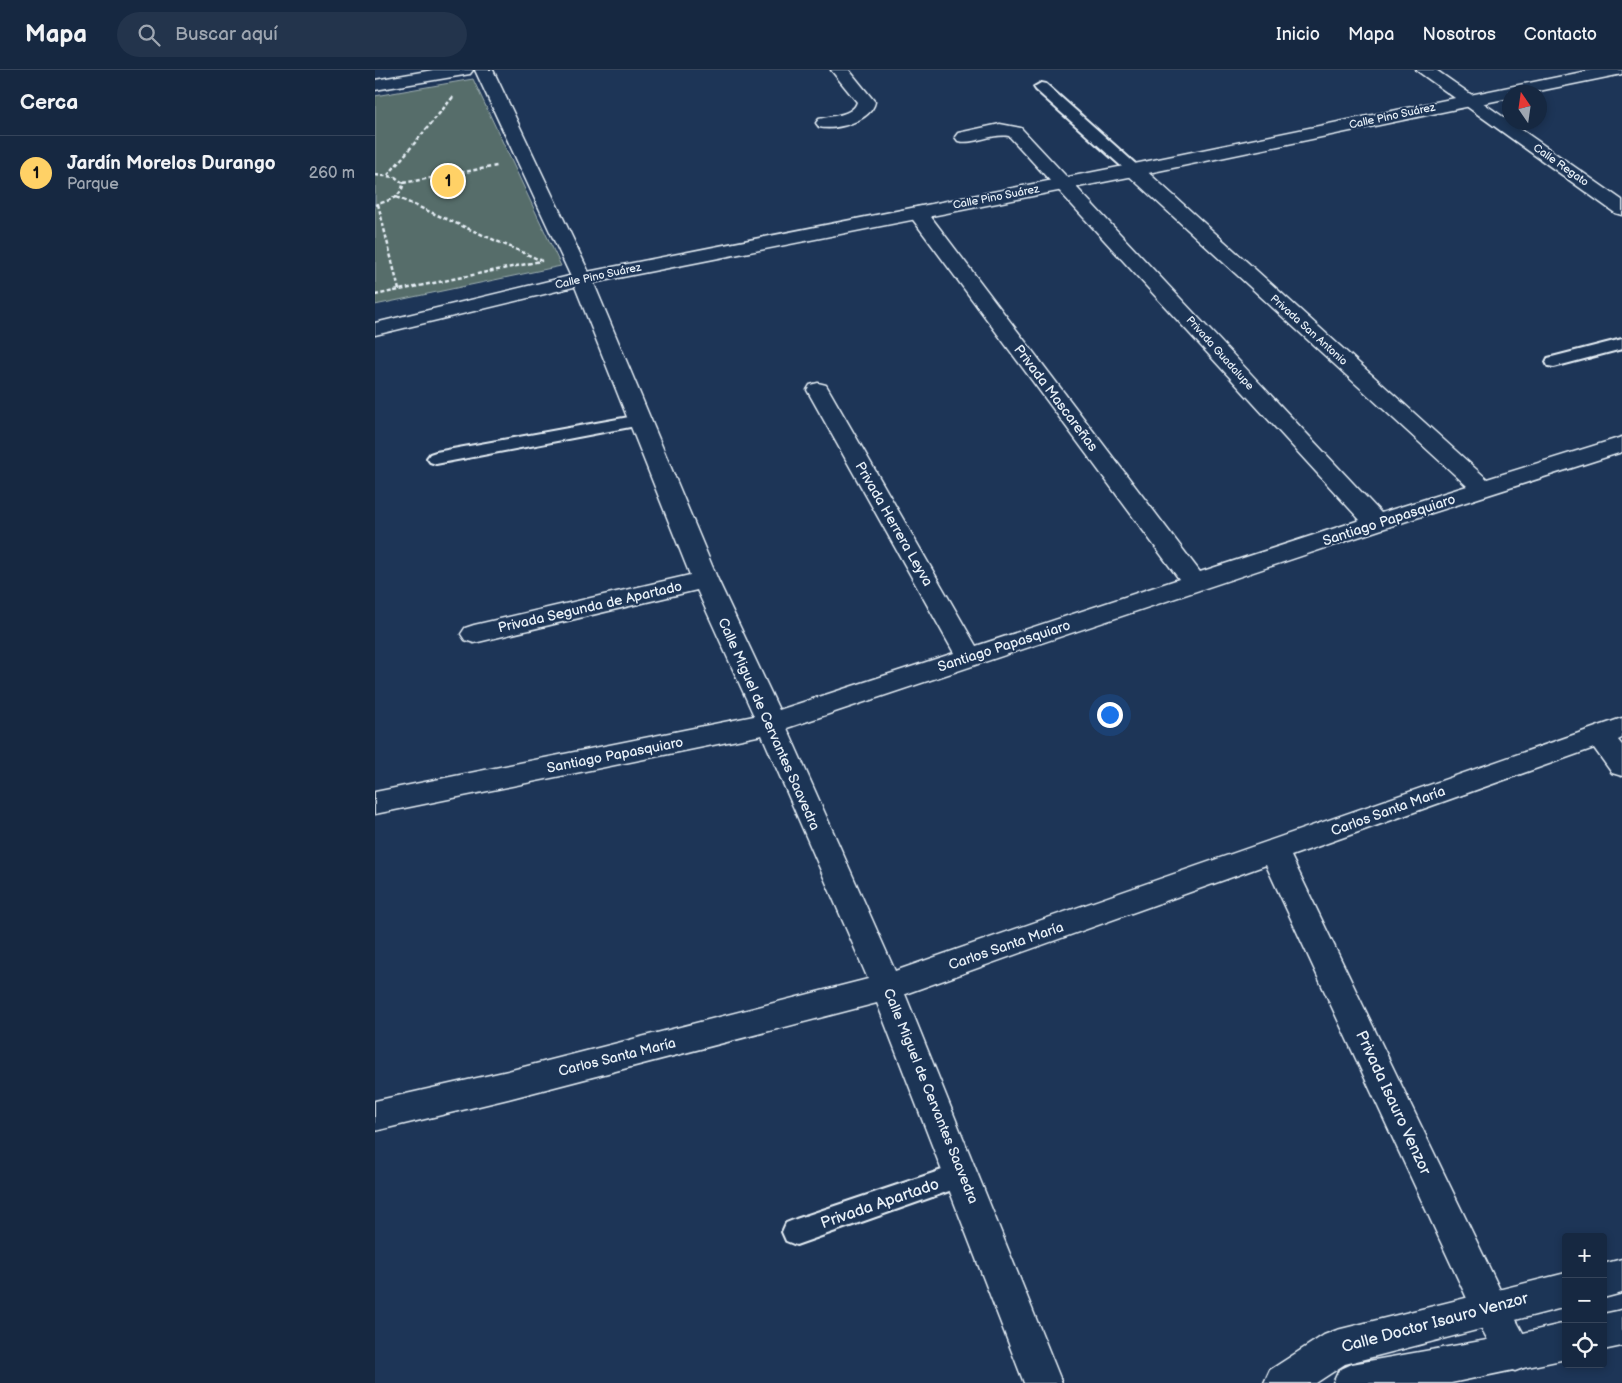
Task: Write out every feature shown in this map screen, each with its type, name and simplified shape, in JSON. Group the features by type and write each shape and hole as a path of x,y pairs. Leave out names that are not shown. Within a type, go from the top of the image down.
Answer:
{"street":[{"path":"375,85 464,70"},
{"name":"Calle Miguel de Cervantes Saavedra","path":"484,70 582,279 705,580 771,723 815,827 887,987 1043,1383"},
{"path":"825,123 855,116 866,107 866,102 840,70"},
{"name":"Calle Regato","path":"1425,70 1622,208"},
{"name":"Calle Pino Suárez","path":"375,329 582,279 1134,170 1617,70"},
{"name":"Privada Guadalupe","path":"964,137 1000,129 1015,132 1376,523"},
{"name":"Privada San Antonio","path":"1134,170 1484,489"},
{"name":"Privada Mascareñas","path":"918,213 1195,583"},
{"name":"Privada Herrera Leyva","path":"818,390 970,658"},
{"name":"Santiago Papasquiaro","path":"375,803 771,723 1376,523 1622,444"},
{"name":"Privada Segunda de Apartado","path":"474,634 705,580"},
{"path":"1611,732 1622,766"},
{"name":"Carlos Santa María","path":"375,1116 508,1085 887,987 1611,732"},
{"name":"Privada Isauro Venzor","path":"1274,852 1490,1308 1515,1353"},
{"path":"1607,1280 1622,1276"},
{"name":"Calle Doctor Isauro Venzor","path":"1283,1383 1337,1348 1562,1291"},
{"path":"1607,1331 1622,1328"},
{"path":"1352,1383 1515,1353 1562,1342"}],"lane":[{"path":"1041,86 1134,170"},
{"path":"1554,362 1622,344"},
{"path":"436,458 640,420"},
{"name":"Privada Apartado","path":"797,1232 963,1176"}],"path":[{"path":"388,175 455,95"},
{"path":"375,175 388,175 403,183 497,166 501,174"},
{"path":"399,290 377,205 396,197 401,192 403,183"},
{"path":"396,197 541,261"},
{"path":"537,252 541,261"},
{"path":"375,295 541,261"}],"green space":[{"path":"473,79 561,266 375,305 375,96"}],"place":[{"name":"Jardín Morelos Durango","path":"448,181"}]}
